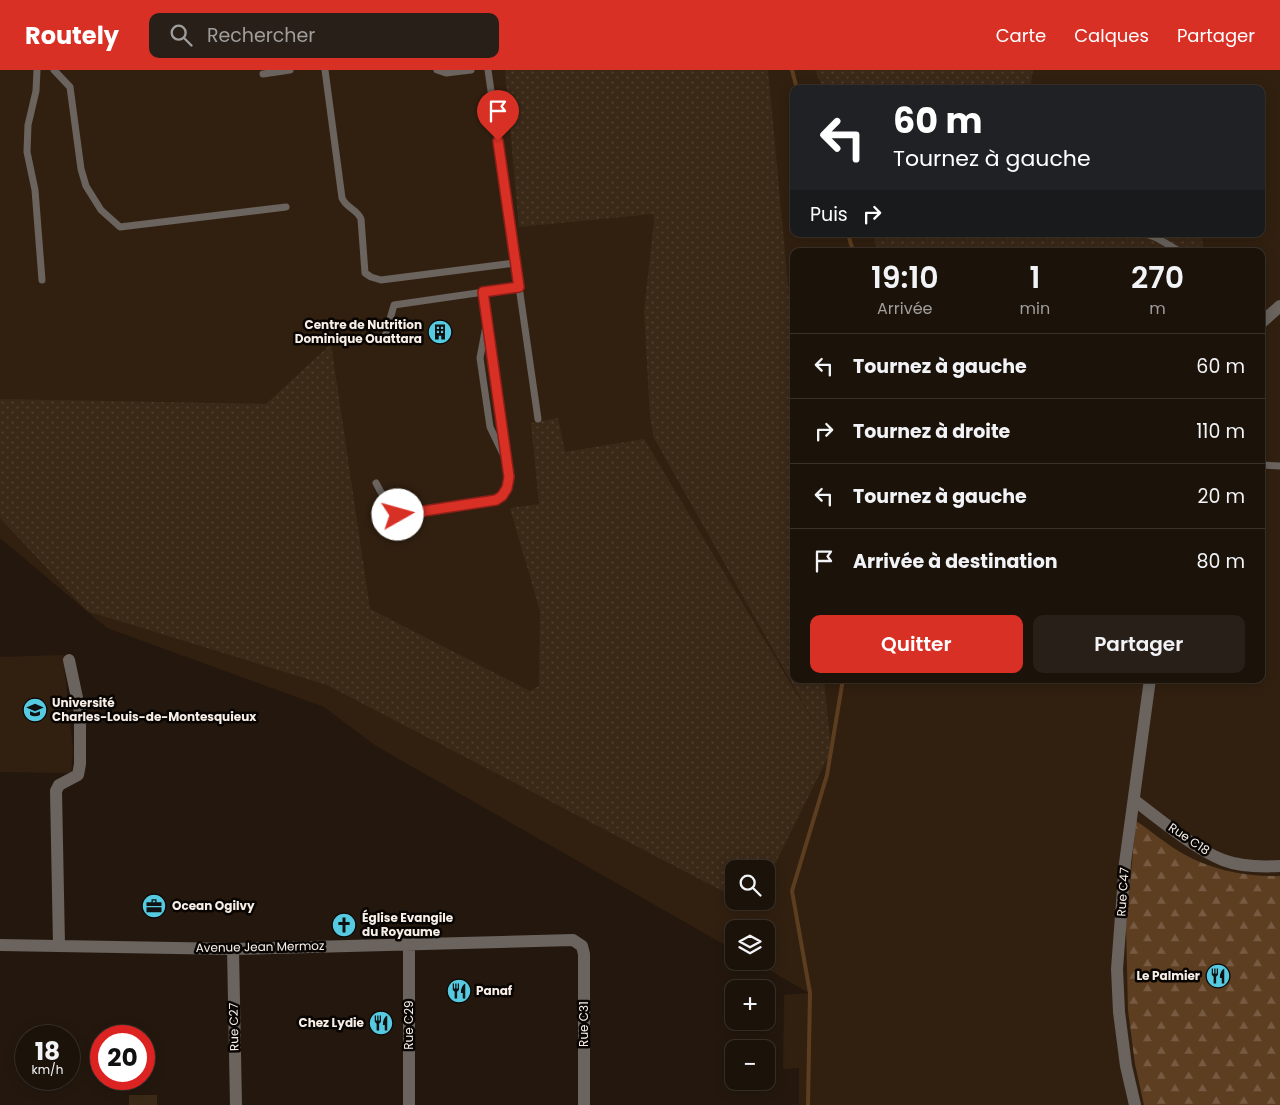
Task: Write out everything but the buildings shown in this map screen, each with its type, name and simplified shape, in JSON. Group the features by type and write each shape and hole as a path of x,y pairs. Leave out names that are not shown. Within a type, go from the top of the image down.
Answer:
{"street":[{"path":"1265,316 1280,306"},
{"path":"59,945 56,791 60,785 78,775 80,764 80,712 69,660"},
{"name":"Rue C47","path":"1132,1104 1119,1012 1117,969 1125,863 1149,683"},
{"name":"Rue C18","path":"1134,800 1204,851 1223,860 1246,866 1280,866"},
{"name":"Avenue Jean Mermoz","path":"0,945 233,949 408,946 573,940 580,944"},
{"name":"Rue C31","path":"580,944 584,954 584,1105"},
{"name":"Rue C29","path":"408,946 409,1105"},
{"name":"Rue C27","path":"233,949 236,1105"}],"lane":[{"path":"37,70 36,92 28,124 27,152 35,190 42,280"},
{"path":"54,70 70,87 81,169 86,186 101,210 120,227 286,207"},
{"path":"263,74 290,70"},
{"path":"324,70 342,198 344,204 358,213 361,219 365,272 371,278 381,280 515,263"},
{"path":"437,70 446,73 471,70"},
{"path":"488,70 538,419"},
{"path":"1154,237 1174,248"},
{"path":"384,340 394,305 519,287"},
{"path":"376,483 391,511 398,515 496,500 502,496 507,488 509,477 483,292"},
{"path":"487,321 480,358 490,427 507,464"},
{"path":"1265,465 1280,466"}],"shaded area":[{"path":"0,70 1280,70 1280,1105 799,1105 799,1068 783,1069 784,995 809,993 769,970 775,970 775,920 725,920 725,945 376,746 324,707 107,628 0,538"},
{"path":"505,70 768,70 790,306 790,680 654,438 650,417 644,311 654,221 653,214 519,227"},
{"path":"815,70 1033,70 1031,85 821,85"},
{"path":"874,237 1202,237 1203,248 876,248"},
{"path":"331,344 370,609 530,691 539,686 540,611 510,508 539,504 531,423 558,418 565,452 644,439 816,726 792,683 824,683 831,751 775,864 775,860 725,860 725,892 327,685 87,611 0,518 0,399 266,404"},
{"name":"Université Charles-Louis-de-Montesquieux","path":"63,655 73,750 71,773 0,772 0,657"},
{"path":"129,1095 157,1095 157,1105 129,1105"}],"green space":[{"path":"1136,821 1174,848 1216,868 1241,874 1280,876 1280,1105 1144,1105 1135,1064 1128,1010 1126,925"}],"waterway":[{"path":"792,70 796,85"},
{"path":"849,237 852,248"},
{"path":"808,1105 810,993 792,891 827,775 842,683"}],"place":[{"name":"Centre de Nutrition Dominique Ouattara","path":"440,332"},
{"name":"Université Charles-Louis-de-Montesquieux","path":"35,710"},
{"name":"Ocean Ogilvy","path":"154,906"},
{"name":"Église Evangile du Royaume","path":"344,925"},
{"name":"Le Palmier","path":"1218,976"},
{"name":"Panaf","path":"459,991"},
{"name":"Chez Lydie","path":"381,1023"}],"route":[{"path":"398,515 496,500 502,496 507,488 509,477 483,292 519,287 498,141"}]}
